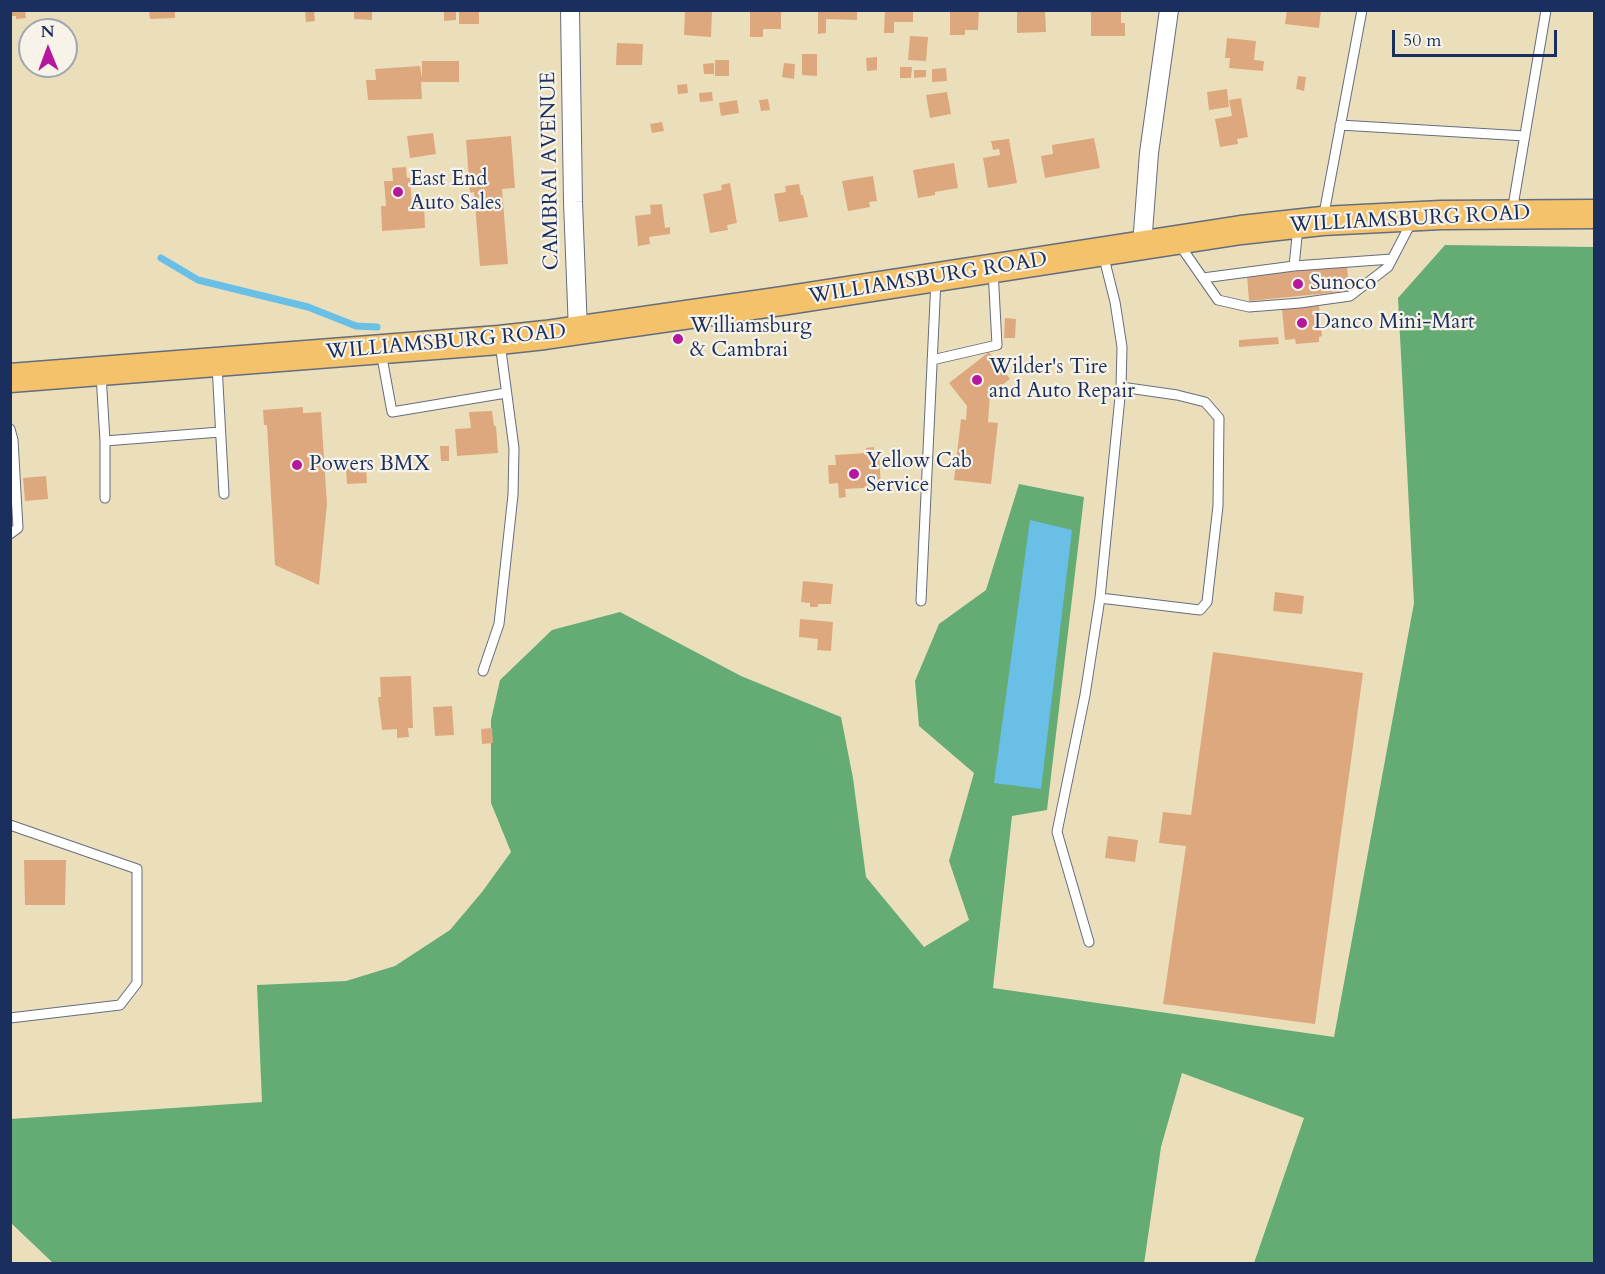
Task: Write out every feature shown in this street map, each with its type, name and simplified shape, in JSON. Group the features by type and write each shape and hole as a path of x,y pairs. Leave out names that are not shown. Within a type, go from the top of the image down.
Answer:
{"main road":[{"name":"WILLIAMSBURG ROAD","path":"10,378 380,350 578,331 1142,245 1310,223 1414,216 1594,214"}],"street":[{"name":"CAMBRAI AVENUE","path":"570,10 578,331"},
{"path":"1142,245 1149,153 1169,10"}],"lane":[{"path":"1294,266 1310,223 1340,125 1362,10"},
{"path":"1512,214 1546,10"},
{"path":"1340,125 1525,136"},
{"path":"1176,240 1218,300 1249,307 1300,303 1350,296 1388,267 1414,216"},
{"path":"1089,942 1058,832 1085,695 1100,598 1121,387 1122,347 1115,302 1102,251"},
{"path":"1203,278 1294,266 1392,259"},
{"path":"932,360 997,345 993,269"},
{"path":"921,601 936,277"},
{"path":"483,671 499,624 513,495 514,448 499,340"},
{"path":"380,350 392,412 506,393"},
{"path":"217,363 224,494"},
{"path":"101,372 105,441 105,498"},
{"path":"1100,598 1200,610 1207,602 1218,506 1219,418 1205,402 1177,395 1121,387"},
{"path":"10,429 18,528 10,534"},
{"path":"105,441 220,432"},
{"path":"10,825 137,869 137,983 120,1005 10,1018"}],"green space":[{"path":"1445,245 1594,247 1594,1263 1254,1263 1304,1118 1182,1073 1161,1147 1144,1264 53,1263 11,1223 10,1119 262,1102 257,985 346,981 395,966 450,930 511,852 491,803 491,720 500,680 552,630 620,612 741,676 841,717 853,778 866,877 924,947 969,920 949,861 974,773 919,726 915,681 939,624 986,590 1019,484 1084,497 1047,810 1012,816 993,988 1334,1037 1414,603 1398,298"}],"water":[{"path":"1030,520 1072,530 1041,789 994,783"}],"building":[{"path":"10,10 25,10 26,18 16,19 16,16 10,16"},
{"path":"149,10 175,10 175,18 150,19"},
{"path":"305,10 314,10 315,21 306,22"},
{"path":"354,10 372,10 372,20 354,19"},
{"path":"444,10 456,10 456,20 444,21"},
{"path":"459,10 479,10 479,24 459,24"},
{"path":"685,10 712,10 711,37 684,35"},
{"path":"750,10 781,10 781,29 763,29 763,37 750,37"},
{"path":"818,10 857,10 857,20 826,19 826,33 818,34"},
{"path":"885,10 913,10 913,22 894,22 894,33 884,33"},
{"path":"950,10 979,10 978,30 965,30 965,35 950,35"},
{"path":"1045,10 1046,32 1017,33 1017,11"},
{"path":"1091,10 1121,10 1121,23 1125,23 1125,36 1091,36"},
{"path":"1287,10 1321,10 1319,28 1285,24"},
{"path":"910,36 928,37 926,61 908,60"},
{"path":"1227,38 1256,41 1254,60 1264,61 1263,71 1229,68 1230,58 1225,58"},
{"path":"617,43 643,44 642,65 616,65"},
{"path":"802,54 817,54 817,76 802,75"},
{"path":"877,57 877,70 867,71 866,58"},
{"path":"715,60 729,60 729,76 715,76"},
{"path":"422,61 459,61 459,82 421,82 422,99 368,100 366,80 376,80 375,69 420,66 422,78"},
{"path":"714,63 714,74 704,74 703,64"},
{"path":"784,63 795,64 794,79 782,77"},
{"path":"900,67 912,67 911,78 900,78"},
{"path":"946,68 947,81 932,82 932,69"},
{"path":"914,70 926,70 926,77 914,78"},
{"path":"1298,76 1306,77 1304,91 1296,89"},
{"path":"687,84 688,93 678,94 677,85"},
{"path":"1227,89 1229,107 1209,110 1207,92"},
{"path":"712,92 713,101 700,102 699,93"},
{"path":"947,92 951,114 930,118 926,95"},
{"path":"1241,98 1248,137 1237,139 1238,144 1220,147 1215,119 1232,116 1229,100"},
{"path":"768,99 770,110 761,111 759,100"},
{"path":"737,100 739,113 721,116 719,103"},
{"path":"662,122 664,131 652,133 650,124"},
{"path":"433,133 436,154 410,158 407,136"},
{"path":"511,136 515,188 502,189 508,264 480,266 474,192 470,193 466,140"},
{"path":"1094,138 1100,168 1045,178 1041,156 1053,154 1052,145"},
{"path":"1009,139 1017,183 988,188 983,158 1000,155 999,149 993,150 991,141"},
{"path":"954,163 958,188 918,198 913,170"},
{"name":"East End Auto Sales","path":"406,167 407,178 410,178 412,204 424,203 425,228 382,231 381,206 386,206 384,181 393,181 392,168"},
{"path":"873,176 877,201 869,202 870,207 848,211 842,181"},
{"path":"730,183 737,223 727,225 728,230 710,233 703,194 722,190 721,185"},
{"path":"799,184 808,217 779,222 774,194 786,192 785,186"},
{"path":"662,204 665,228 670,227 670,234 649,237 650,244 638,246 635,216 651,214 650,205"},
{"name":"Sunoco","path":"1347,266 1349,291 1249,301 1247,276"},
{"name":"Danco Mini-Mart","path":"1319,306 1322,336 1319,337 1319,342 1296,344 1295,339 1285,340 1282,309"},
{"path":"1005,318 1016,319 1015,338 1004,338"},
{"path":"1278,337 1279,344 1239,347 1239,340"},
{"path":"989,352 1010,379 990,394 988,422 998,423 991,484 954,480 961,419 966,420 967,406 949,383"},
{"name":"Powers BMX","path":"303,407 303,413 321,412 327,504 319,585 275,565 267,425 264,425 263,410"},
{"path":"492,411 494,426 496,426 498,453 457,456 455,429 471,428 469,412"},
{"path":"440,446 449,446 449,461 441,461"},
{"name":"Yellow Cab Service","path":"874,447 874,453 879,453 881,487 845,489 846,497 839,498 838,483 829,484 828,465 836,465 835,455 866,453 866,448"},
{"path":"366,468 367,483 347,484 346,469"},
{"path":"46,476 48,499 25,501 23,478"},
{"path":"803,581 833,584 831,604 818,604 818,607 810,607 810,603 801,602"},
{"path":"1275,592 1304,596 1302,614 1273,611"},
{"path":"800,619 833,622 831,651 817,650 818,639 799,637"},
{"path":"1213,652 1363,673 1315,1024 1163,1004 1186,846 1159,843 1163,812 1191,815"},
{"path":"411,676 413,728 408,728 409,737 397,738 397,729 382,730 378,697 381,697 380,677"},
{"path":"452,706 454,735 435,736 433,707"},
{"path":"492,728 493,743 482,744 481,729"},
{"path":"1108,836 1138,840 1135,862 1105,858"},
{"path":"24,860 66,860 65,905 25,905"}],"waterway":[{"path":"161,258 198,280 308,307 356,326 377,327"}],"place":[{"name":"East End Auto Sales","path":"398,192"},
{"name":"Sunoco","path":"1298,284"},
{"name":"Danco Mini-Mart","path":"1302,323"},
{"name":"Williamsburg & Cambrai","path":"678,339"},
{"name":"Wilder's Tire and Auto Repair","path":"977,380"},
{"name":"Powers BMX","path":"297,465"},
{"name":"Yellow Cab Service","path":"854,474"}]}
